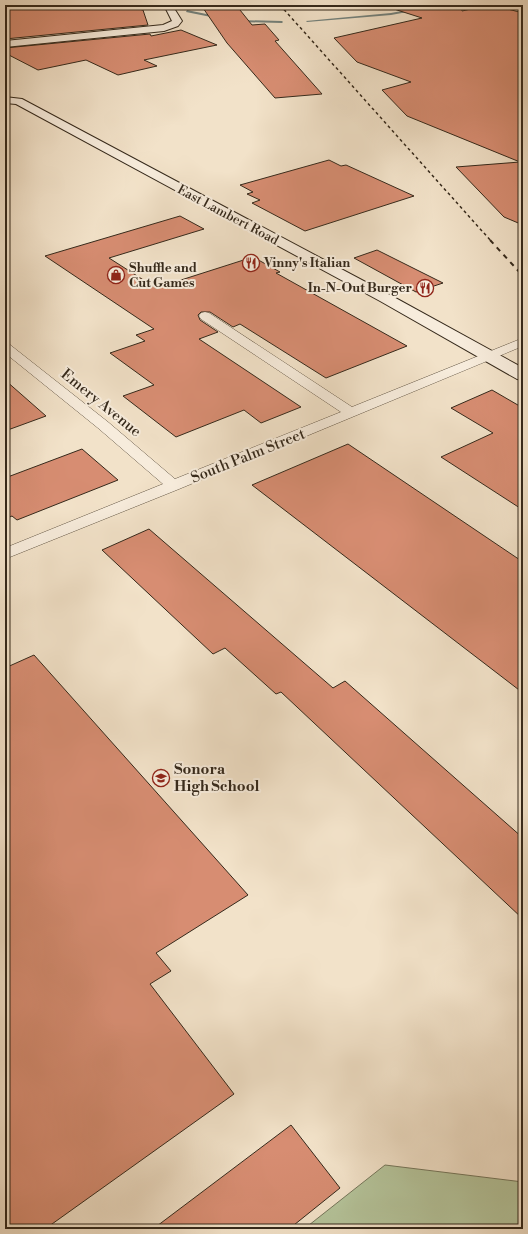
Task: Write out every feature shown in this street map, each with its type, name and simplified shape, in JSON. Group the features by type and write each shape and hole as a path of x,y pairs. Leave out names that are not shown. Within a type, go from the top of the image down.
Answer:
{"main road":[{"path":"5,44 164,28 175,24 177,21 168,5"},
{"name":"East Lambert Road","path":"13,96 523,375"}],"street":[{"path":"204,316 352,413"},
{"name":"South Palm Street","path":"5,554 523,342"},
{"name":"Emery Avenue","path":"5,347 103,425 174,486"}],"green space":[{"path":"385,1165 523,1182 523,1229 304,1229"}],"building":[{"path":"36,5 116,5 143,10 148,25 5,39 5,10"},
{"path":"201,5 236,5 252,25 265,24 279,40 275,41 322,94 275,98 227,43"},
{"path":"394,5 461,5 462,11 484,6 492,8 500,7 523,13 523,225 504,217 456,167 520,162 407,116 382,90 411,82 357,62 334,38 422,18 394,9"},
{"path":"181,30 217,45 144,60 157,66 118,75 86,60 38,70 5,53 5,48 150,34 151,36"},
{"path":"329,160 341,166 346,165 414,196 305,231 252,203 260,200 247,194 253,192 240,185"},
{"path":"180,216 204,229 109,258 156,288 253,257 280,272 276,273 407,346 326,378 240,324 233,327 210,312 201,312 198,315 200,320 218,332 199,339 301,407 261,423 244,410 176,437 123,396 154,385 110,353 145,341 136,335 154,329 45,256"},
{"path":"377,250 443,283 416,292 354,258"},
{"path":"5,380 46,416 5,431"},
{"path":"492,390 523,408 523,510 441,457 493,433 451,408"},
{"path":"348,444 523,562 523,693 252,485"},
{"path":"82,449 118,480 17,520 12,516 5,519 5,478"},
{"path":"149,529 333,688 345,681 523,838 523,919 281,692 276,694 225,648 213,654 102,550"},
{"path":"34,655 248,895 156,953 171,971 150,984 234,1094 45,1229 5,1229 5,668"},
{"path":"291,1125 340,1188 289,1229 153,1229"}],"waterway":[{"path":"307,21 391,14 412,10"},
{"path":"187,11 216,17"},
{"path":"240,21 282,22"}],"railway":[{"path":"280,5 491,241"},
{"path":"490,240 523,276"}],"place":[{"name":"Vinny's Italian","path":"251,263"},
{"name":"Shuffle and Cut Games","path":"116,275"},
{"name":"In-N-Out Burger","path":"425,288"},
{"name":"Sonora High School","path":"161,778"}]}
